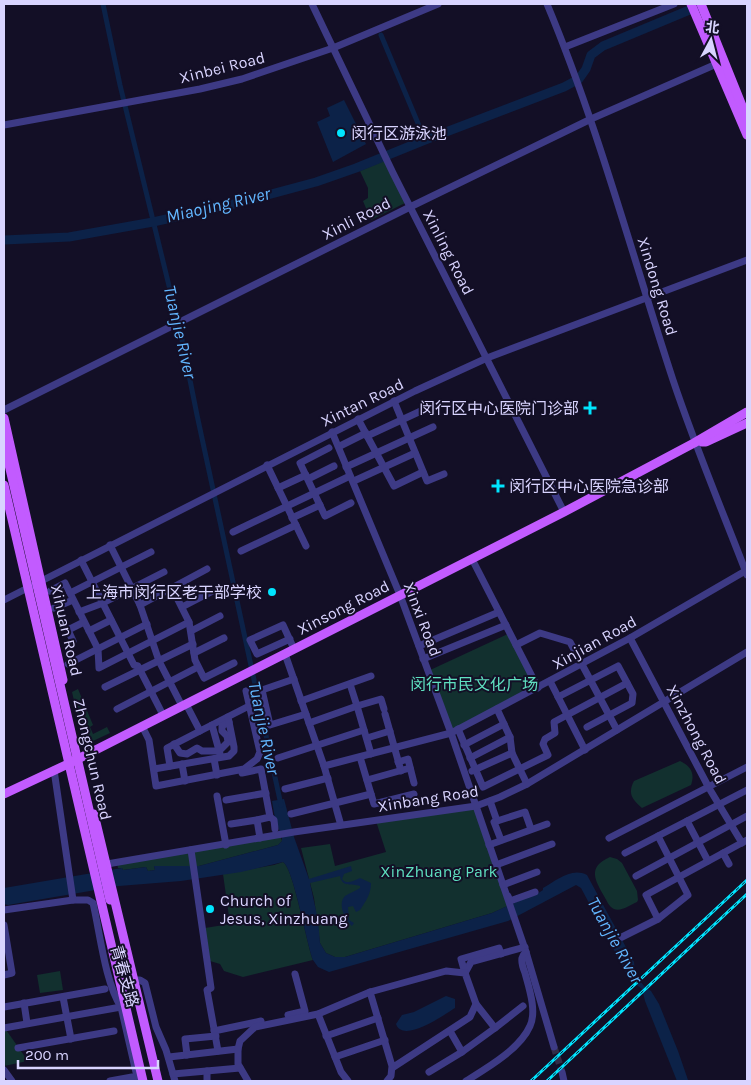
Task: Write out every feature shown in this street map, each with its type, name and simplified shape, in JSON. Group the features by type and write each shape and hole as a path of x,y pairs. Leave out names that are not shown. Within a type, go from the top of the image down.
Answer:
{"main road":[{"path":"697,7 747,135"},
{"path":"720,62 747,118"},
{"name":"Xinsong Road","path":"4,794 68,764 564,512 694,443 747,412"},
{"name":"Xihuan Road","path":"4,418 80,757 107,866 107,897"},
{"name":"Xinsong Road","path":"694,443 706,442 747,423"},
{"name":"Zhongchun Road","path":"4,443 107,897 145,1081"},
{"name":"Zhongchun Road","path":"4,468 107,897 154,1081"},
{"name":"Xihuan Road","path":"4,485 93,871 107,897 135,980 158,1081"}],"street":[{"name":"Xinling Road","path":"312,4 393,172 564,512"},
{"name":"Xinbei Road","path":"4,125 200,89 242,79 333,48 438,4"},
{"name":"Xindong Road","path":"548,4 591,119 694,443 747,572"},
{"path":"565,47 674,4"},
{"name":"Xinli Road","path":"4,410 410,206 591,119 720,62"},
{"name":"Xintan Road","path":"4,600 332,432 487,358 747,260"},
{"path":"394,401 427,481 444,474"},
{"path":"342,445 423,410"},
{"path":"358,419 394,486 423,472"},
{"path":"346,467 433,427"},
{"name":"Xinxi Road","path":"332,432 346,467 353,478 400,595 423,659 454,731 465,774 516,921 554,1047"},
{"path":"329,448 300,463 325,516 351,503"},
{"path":"233,532 314,493 384,468 415,454"},
{"path":"267,465 306,546"},
{"path":"278,488 334,466"},
{"path":"292,518 320,505"},
{"path":"240,551 296,525"},
{"path":"110,545 140,605 159,661 200,731"},
{"path":"54,608 92,582 151,552"},
{"path":"472,559 538,688"},
{"path":"81,560 134,665 140,670 163,715"},
{"path":"140,605 207,570"},
{"path":"79,612 103,603 164,572"},
{"name":"Xinjian Road","path":"324,766 454,731 538,688 747,572"},
{"path":"50,591 65,583 98,649 99,668 189,622"},
{"path":"172,588 189,622 194,660 204,678 234,663"},
{"path":"182,607 211,592"},
{"path":"419,646 499,612"},
{"path":"191,631 220,616"},
{"path":"89,631 112,620"},
{"path":"73,641 68,630 84,622"},
{"path":"68,664 147,624"},
{"path":"423,659 506,624"},
{"path":"290,639 257,654 250,640 283,625 290,639 294,649"},
{"path":"467,626 473,638"},
{"path":"516,645 540,633 570,642 617,730"},
{"path":"443,636 448,648"},
{"path":"194,653 224,638"},
{"name":"Xinzhong Road","path":"630,638 710,788 731,824 744,841"},
{"path":"105,687 193,644"},
{"name":"Xinbang Road","path":"107,866 226,845 260,838 277,832 294,832 476,806 527,784 747,652"},
{"path":"285,654 328,778 340,822"},
{"path":"558,697 618,666 633,694 632,703 587,727"},
{"path":"117,709 198,667"},
{"path":"301,701 371,676"},
{"path":"294,680 262,690 270,725 306,714"},
{"path":"550,681 585,750"},
{"path":"454,731 464,745 483,787 548,755 544,744 545,738 554,733 554,722 627,683"},
{"path":"350,684 371,754"},
{"path":"220,776 244,769 257,759 260,752 246,691"},
{"path":"309,723 381,699 401,771"},
{"path":"170,766 167,748 228,719 249,706"},
{"path":"497,709 510,737 512,753 527,784"},
{"path":"154,769 218,756 229,756 234,751 228,719"},
{"path":"218,756 228,742 227,736 222,731 222,726 228,719"},
{"path":"464,745 504,724"},
{"path":"142,726 149,740 156,786 262,769 270,817 274,820 277,832"},
{"path":"212,726 220,776"},
{"path":"278,758 364,730"},
{"path":"367,738 390,731"},
{"path":"470,758 510,737"},
{"path":"174,744 180,753 186,754 197,748 218,756"},
{"path":"465,774 512,753"},
{"path":"360,757 374,804 414,794"},
{"path":"398,762 408,759 414,783"},
{"path":"182,764 185,781"},
{"path":"367,780 410,768"},
{"path":"609,838 747,768"},
{"path":"4,910 72,898 54,770"},
{"path":"285,789 328,778"},
{"path":"625,854 747,790"},
{"path":"226,800 266,793"},
{"path":"291,814 371,794"},
{"path":"217,796 226,845"},
{"path":"490,801 497,821"},
{"path":"501,840 494,822 525,812 531,829"},
{"path":"636,876 747,816"},
{"path":"230,824 270,817"},
{"path":"257,820 260,838"},
{"path":"687,821 708,861"},
{"path":"489,844 547,824"},
{"path":"622,937 658,919 688,895 658,836"},
{"path":"658,919 646,895 744,841"},
{"path":"496,865 552,844"},
{"path":"191,850 211,988 208,990 218,1051"},
{"path":"723,853 729,864"},
{"path":"535,892 510,901 504,888 537,872"},
{"name":"青春支路","path":"72,898 88,900 93,903 135,1080"},
{"path":"4,926 12,973 4,974"},
{"path":"495,1028 476,1004 461,959 499,948 501,954 525,950"},
{"path":"466,1081 507,1052 530,1027 532,1006 522,962 525,950"},
{"path":"248,1081 238,1064 238,1049 240,1041 255,1027 318,1014 370,992 446,971 466,973"},
{"path":"187,1055 185,1039 305,1011 295,974"},
{"path":"135,980 145,983 156,1027 169,1057 174,1078 207,1071 240,1068"},
{"path":"4,1006 105,989"},
{"path":"370,992 392,1068 387,1081"},
{"path":"62,997 71,1038"},
{"path":"24,1003 28,1024"},
{"path":"392,1068 450,1032 470,1017 476,1004"},
{"path":"429,1072 462,1052 523,1006"},
{"path":"4,1028 119,1007"},
{"path":"318,1014 341,1072 348,1081"},
{"path":"326,1036 378,1018"},
{"path":"18,1048 114,1031"},
{"path":"450,1032 462,1052"},
{"path":"335,1057 385,1040"},
{"path":"169,1057 238,1049"},
{"path":"4,1070 12,1081"},
{"path":"207,1071 207,1081"},
{"path":"562,1072 564,1081"},
{"path":"110,1081 135,1080"}],"green space":[{"path":"384,161 405,203 371,220 363,201 368,198 368,188 360,171"},
{"name":"闵行市民文化广场","path":"510,633 538,688 451,733 428,671"},
{"path":"78,689 93,725 90,727 93,734 107,727 110,733 93,741 83,739 72,692"},
{"path":"680,761 687,765 691,771 693,777 691,785 642,808 631,793 634,781"},
{"name":"XinZhuang Park","path":"476,806 510,905 492,913 345,957 335,957 326,953 320,943 314,898 301,848 330,844 335,866 386,852 376,821"},
{"path":"280,835 282,841 278,845 199,866 154,866 155,870 148,871 146,867 123,870 118,868 117,863"},
{"path":"610,857 622,863 637,891 637,902 620,910 614,909 609,905 595,874 598,865"},
{"path":"283,862 291,877 313,960 243,977 224,971 220,964 210,961 205,928 230,924 223,874"},
{"path":"60,971 63,990 40,993 37,975"},
{"path":"4,1027 28,1061 4,1066"}],"water":[{"name":"闵行区游泳池","path":"344,100 366,144 333,162 317,122 330,116 327,108"},
{"path":"284,799 294,837 309,879 351,866 352,871 344,874 342,879 344,881 350,882 360,878 371,883 369,894 360,910 356,912 353,906 348,907 349,920 354,923 352,926 345,916 342,903 345,896 360,888 360,886 345,884 340,876 310,883 318,920 320,943 326,953 335,957 345,957 492,913 529,896 534,896 543,888 569,874 581,873 587,875 634,962 635,974 644,986 651,991 659,1004 688,1080 677,1081 642,989 630,980 581,888 576,885 508,921 329,972 318,967 313,960 291,877 283,862 241,872 181,881 119,886 8,905 4,904 4,888 122,868 123,870 146,867 148,871 155,870 154,866 199,866 278,845 282,838 275,818 272,801"},
{"path":"446,996 455,999 455,1008 433,1021 415,1030 407,1031 400,1029 396,1024 402,1015 414,1012"}],"waterway":[{"name":"Tuanjie River","path":"103,4 120,85 181,335 281,805"},
{"name":"Miaojing River","path":"4,240 69,237 153,222 234,204 316,182 564,87 579,79 586,69 591,55 603,46 699,6"},
{"name":"Miaojing River","path":"381,35 425,140"}],"tunnel":[{"path":"554,1047 562,1072"}],"railway":[{"path":"531,1081 747,880"},
{"path":"547,1081 747,894"}],"place":[{"name":"闵行区游泳池","path":"341,133"},
{"name":"闵行区中心医院门诊部","path":"590,408"},
{"name":"闵行区中心医院急诊部","path":"498,486"},
{"name":"上海市闵行区老干部学校","path":"272,592"},
{"name":"Church of Jesus, Xinzhuang","path":"210,909"}]}
